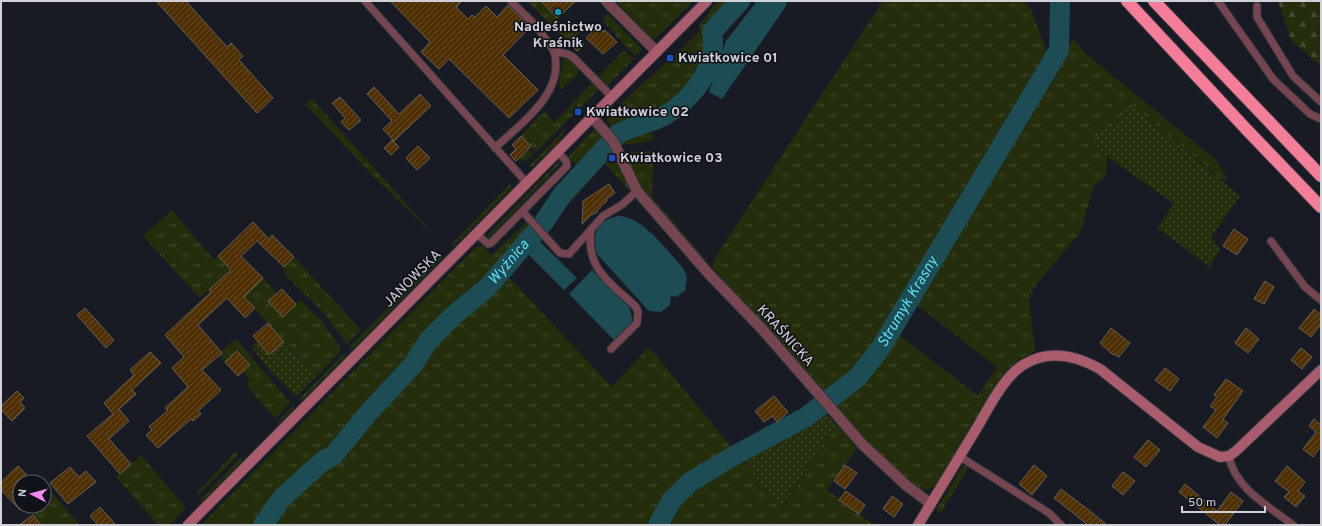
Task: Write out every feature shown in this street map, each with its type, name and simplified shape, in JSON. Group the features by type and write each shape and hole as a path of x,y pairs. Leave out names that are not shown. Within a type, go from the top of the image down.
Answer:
{"highway":[{"path":"1127,1 1241,125 1321,208"},
{"path":"1154,1 1321,176"}],"street":[{"path":"606,1 657,52"},
{"name":"JANOWSKA","path":"188,525 707,1"},
{"name":"KRAŚNICKA","path":"592,117 608,134 618,149 637,191 708,273 762,329 863,445 907,486 931,504"},
{"path":"918,525 996,397 1012,375 1021,366 1040,357 1061,355 1075,357 1100,369 1198,447 1220,457 1229,456 1240,448 1321,370"}],"lane":[{"path":"365,1 527,183"},
{"path":"495,148 539,105 551,90 556,64 554,51 537,27 511,1"},
{"path":"1218,1 1273,79 1310,114 1321,119"},
{"path":"1257,6 1257,17 1293,76 1321,102"},
{"path":"554,51 573,57 612,98"},
{"path":"477,234 488,244 492,243 523,212 567,166 566,161 558,152"},
{"path":"523,212 541,230 560,253 569,254 603,216 623,204 637,191"},
{"path":"591,230 589,246 594,264 636,308 638,312 635,327 610,349"},
{"path":"1271,241 1305,287 1321,300"},
{"path":"959,456 1049,513 1061,525"},
{"path":"1229,456 1232,468 1239,480 1249,491 1293,525"}],"green space":[{"path":"527,1 541,1 566,28 573,22 581,31 569,43"},
{"path":"616,1 694,1 655,39 652,39"},
{"path":"717,1 739,1 711,32 712,47 710,58 701,79 685,97 667,112 615,134 607,120 609,115 700,31 698,28"},
{"path":"742,1 747,1 722,28 715,55 715,33"},
{"path":"883,1 1023,1 1031,9 1050,61 879,348 858,375 828,398 746,304 646,195 636,180 624,153 653,151 652,197 712,266 718,253"},
{"path":"1278,1 1321,1 1321,66 1291,40"},
{"path":"608,14 642,49 635,56 602,20"},
{"path":"1073,39 1086,54 1217,161 1227,178 1224,181 1129,103 1114,127 1093,143 1107,156 1106,175 1094,186 1080,233 1035,286 1029,299 1035,351 1018,360 1005,372 938,482 928,489 920,489 875,449 832,402 860,379 895,332 978,396 997,367 914,303 980,191"},
{"path":"624,50 634,59 606,87 597,78"},
{"path":"564,58 570,60 579,69 578,74 561,90 559,81"},
{"path":"592,83 599,89 536,152 521,136 544,111 555,122"},
{"path":"312,99 436,237 381,184 305,104"},
{"path":"1129,103 1240,196 1211,237 1220,249 1210,267 1157,228 1174,204 1107,156 1093,143 1105,123 1114,127"},
{"path":"652,125 653,141 621,145 618,137 633,129"},
{"path":"566,128 560,140 533,166 528,167"},
{"path":"594,130 599,131 608,142 561,194 540,225 536,221 553,192 577,166 568,157"},
{"path":"610,144 631,193 605,163 545,231 542,227 563,195"},
{"path":"528,149 534,154 524,162 518,159"},
{"path":"558,162 560,162 560,164 489,238 486,237"},
{"path":"511,183 511,189 454,246 451,245"},
{"path":"172,210 214,260 218,256 251,290 263,278 277,293 268,301 283,317 300,300 321,320 342,350 297,396 315,376 225,275 200,298 143,236"},
{"path":"528,221 535,230 486,286 452,312 427,338 410,364 367,410 331,454 323,456 282,495 259,525 201,525 474,249 482,245 491,256"},
{"path":"442,254 442,258 353,349 349,347"},
{"path":"294,257 361,330 347,344 324,313 285,275 284,267"},
{"path":"504,272 612,387 649,347 733,449 672,490 652,525 267,525 283,502 325,462 335,458 373,411 411,371 435,337 454,317"},
{"path":"236,339 290,402 275,419 248,387 249,379 243,371 250,365 237,351 225,362 219,355"},
{"path":"257,342 269,355 284,342 316,376 296,396 271,372 251,347"},
{"path":"344,353 345,357 302,400 299,399"},
{"path":"294,405 294,408 280,423 277,422"},
{"path":"821,409 836,424 781,509 739,456 808,418"},
{"path":"836,424 857,448 827,490 874,525 664,525 676,502 695,486 741,459 782,509"},
{"path":"236,451 238,455 199,495 197,493"},
{"path":"141,455 186,508 169,525 156,523 116,477"},
{"path":"241,457 242,461 203,501 200,500"},
{"path":"966,465 969,467 940,514 936,510 963,466"},
{"path":"52,493 80,525 41,525 33,514 52,514"}],"water":[{"path":"757,1 787,1 786,6 722,99 709,92 726,41"},
{"path":"618,216 636,222 645,228 662,244 683,268 687,277 685,291 676,297 671,296 670,305 661,312 649,311 597,254 595,240 597,229 605,221"},
{"path":"540,242 577,278 564,290 529,255"},
{"path":"592,270 630,308 633,323 614,340 569,294"}],"building":[{"path":"156,1 186,1 227,47 231,43 243,56 239,60 273,98 257,113"},
{"path":"390,1 462,1 456,7 468,19 472,15 475,17 486,6 497,17 508,5 530,27 503,55 538,90 509,118 449,59 439,69 421,52 430,42"},
{"name":"Nadleśnictwo Kraśnik","path":"541,1 576,1 557,18"},
{"path":"598,26 603,32 605,30 617,42 603,54 586,38"},
{"path":"576,36 584,45 577,51 569,43"},
{"path":"374,87 399,114 420,94 431,106 394,141 383,129 392,121 367,94"},
{"path":"340,97 361,120 349,130 341,122 345,118 332,103"},
{"path":"521,136 531,146 516,161 510,155 516,149 512,145"},
{"path":"392,140 399,147 391,155 384,148"},
{"path":"418,146 430,158 417,170 406,158"},
{"path":"609,184 615,193 606,199 607,201 596,213 591,215 582,224 583,201"},
{"path":"253,222 269,239 272,235 294,257 284,267 257,241 241,256 263,278 244,297 255,308 245,318 227,298 198,325 222,353 202,370 221,390 198,411 201,414 193,421 191,419 158,448 146,435 152,430 149,427 168,410 165,408 188,387 172,368 184,357 165,335 211,292 209,290 231,270 218,256"},
{"path":"1234,229 1248,239 1237,255 1223,246"},
{"path":"1265,281 1274,287 1264,304 1254,299"},
{"path":"282,289 296,304 283,317 268,301"},
{"path":"85,308 114,340 106,348 77,315"},
{"path":"1314,309 1321,315 1321,324 1311,337 1299,328"},
{"path":"268,323 284,342 269,355 253,336"},
{"path":"1111,328 1130,343 1119,357 1114,354 1113,355 1100,343"},
{"path":"1246,328 1259,339 1248,353 1235,343"},
{"path":"1301,348 1312,357 1302,369 1291,360"},
{"path":"237,351 250,365 238,376 225,362"},
{"path":"150,352 161,363 132,390 136,394 119,409 129,421 109,439 131,464 120,474 87,436 113,414 104,403 134,375 130,370"},
{"path":"1165,368 1179,379 1170,391 1155,380"},
{"path":"1226,379 1243,391 1223,419 1228,423 1217,438 1203,427 1216,410 1210,406 1217,397 1214,395"},
{"path":"17,391 24,398 20,402 25,408 12,421 1,410 1,406"},
{"path":"774,396 788,412 777,422 772,416 764,422 755,411"},
{"path":"1314,419 1321,425 1321,446 1313,457 1303,449 1316,432 1309,426"},
{"path":"1148,440 1160,450 1146,467 1134,457"},
{"path":"845,465 857,473 845,489 834,481"},
{"path":"1034,465 1047,476 1032,495 1019,484"},
{"path":"18,466 26,474 12,474 12,502 1,490 1,482"},
{"path":"1287,466 1305,482 1298,491 1305,496 1296,507 1284,497 1289,492 1275,481"},
{"path":"70,467 79,477 86,471 96,482 68,504 52,485 52,481"},
{"path":"1123,472 1135,481 1123,495 1112,486"},
{"path":"1185,484 1217,511 1231,492 1243,501 1225,525 1220,525 1179,492"},
{"path":"1061,489 1107,525 1088,525 1054,498"},
{"path":"846,491 865,505 859,514 839,500"},
{"path":"892,496 903,504 894,517 883,509"},
{"path":"100,507 116,525 98,525 90,516"},
{"path":"33,515 41,525 19,525"}],"waterway":[{"name":"Wyżnica","path":"263,525 282,498 324,460 333,456 370,411 412,366 429,340 454,315 488,287 544,222 562,195 618,134 665,115 676,108 694,91 707,70 711,59 713,47 712,32 740,1"},
{"name":"Strumyk Krasny","path":"658,525 672,500 690,482 737,454 806,417 858,377 880,349 1059,50 1060,1"}],"place":[{"name":"Nadleśnictwo Kraśnik","path":"558,12"},
{"name":"Kwiatkowice 01","path":"670,58"},
{"name":"Kwiatkowice 02","path":"578,112"},
{"name":"Kwiatkowice 03","path":"612,158"}]}
